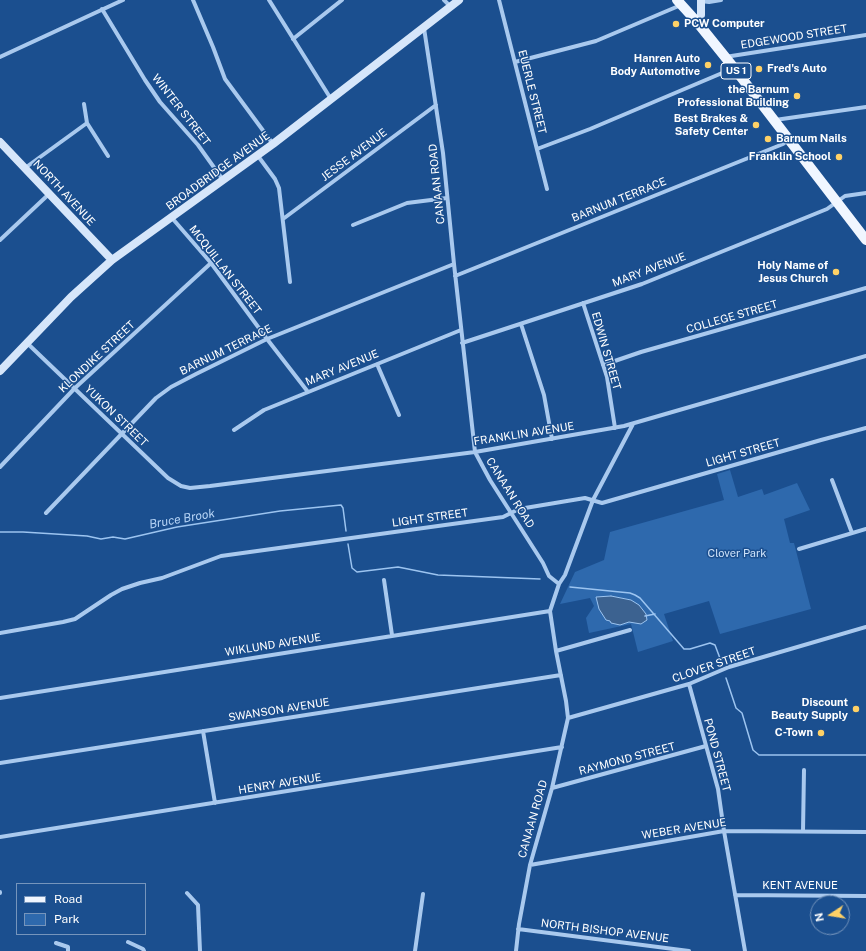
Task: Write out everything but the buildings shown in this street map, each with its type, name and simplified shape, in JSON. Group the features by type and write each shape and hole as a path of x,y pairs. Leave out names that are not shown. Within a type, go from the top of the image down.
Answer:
{"main road":[{"name":"BROADBRIDGE AVENUE","path":"0,371 71,297 112,260 258,156 459,0"},
{"path":"697,22 701,15 701,0"},
{"name":"US 1","path":"679,3 697,22 734,68 866,240"},
{"name":"NORTH AVENUE","path":"0,142 112,260"}],"street":[{"path":"0,58 123,0"},
{"path":"192,0 213,47 225,79 273,144"},
{"path":"269,0 331,99"},
{"path":"293,39 342,0"},
{"path":"444,0 452,4"},
{"name":"EUERLE STREET","path":"499,0 547,189"},
{"path":"701,0 709,2 721,0"},
{"path":"515,62 596,41 679,3"},
{"name":"WINTER STREET","path":"102,9 160,102 198,145 223,180"},
{"name":"CANAAN ROAD","path":"424,28 443,153 462,343 475,452 481,466 543,563 549,576 559,584 550,611 568,718 552,788 530,865 518,929 516,951"},
{"name":"EDGEWOOD STREET","path":"725,57 866,35"},
{"path":"538,149 590,129 734,68"},
{"path":"84,104 87,123 108,156"},
{"name":"JESSE AVENUE","path":"283,219 436,105"},
{"path":"774,120 866,107"},
{"path":"25,168 87,123"},
{"name":"BARNUM TERRACE","path":"455,276 776,147 789,139"},
{"path":"258,156 278,183 290,282"},
{"name":"MARY AVENUE","path":"462,343 642,284 827,209 845,196 866,193"},
{"path":"0,240 49,194"},
{"path":"353,225 407,203 447,198"},
{"name":"MCQUILLAN STREET","path":"172,218 211,263 308,392"},
{"name":"KLONDIKE STREET","path":"0,467 76,388 211,263"},
{"name":"BARNUM TERRACE","path":"46,513 156,398 171,387 267,339 454,264"},
{"name":"COLLEGE STREET","path":"603,365 649,350 866,288"},
{"name":"EDWIN STREET","path":"583,303 607,377 615,428"},
{"path":"521,324 544,395 552,439"},
{"name":"MARY AVENUE","path":"234,430 264,410 461,330"},
{"name":"YUKON STREET","path":"27,342 168,478 177,484"},
{"name":"FRANKLIN AVENUE","path":"177,484 190,488 206,487 475,452 615,428 866,356"},
{"path":"377,364 399,415"},
{"path":"559,584 565,575 593,500 633,424"},
{"name":"LIGHT STREET","path":"0,633 75,619 122,589 162,578 220,556 503,517 519,509 585,498 602,503 866,428"},
{"path":"832,480 852,533"},
{"path":"799,549 866,529"},
{"path":"384,580 392,635"},
{"name":"WIKLUND AVENUE","path":"0,698 550,611"},
{"name":"CLOVER STREET","path":"568,718 689,684 729,667 866,627"},
{"path":"556,651 630,630"},
{"name":"SWANSON AVENUE","path":"0,763 561,675"},
{"name":"POND STREET","path":"689,684 718,789 745,951"},
{"path":"203,731 215,804"},
{"name":"RAYMOND STREET","path":"552,788 706,746"},
{"name":"HENRY AVENUE","path":"0,837 215,804 562,747"},
{"path":"803,830 804,770"},
{"name":"WEBER AVENUE","path":"530,865 724,830 866,832"},
{"path":"187,893 198,905 200,951"},
{"path":"415,951 423,894"},
{"name":"KENT AVENUE","path":"735,895 866,896"},
{"name":"NORTH BISHOP AVENUE","path":"518,929 689,951"},
{"path":"128,942 143,949 144,951"},
{"path":"56,943 68,947 68,951"}],"green space":[{"name":"Clover Park","path":"730,470 738,497 762,489 764,495 797,483 810,510 784,519 790,543 794,543 811,609 720,634 709,601 664,614 673,641 638,652 631,624 589,633 586,618 594,606 590,598 560,604 575,572 604,560 610,532 724,500 717,474"}],"shaded area":[{"path":"611,596 631,600 639,605 646,614 647,620 641,624 629,622 620,625 606,620 599,609 596,597"}],"waterway":[{"name":"Bruce Brook","path":"0,532 87,536 101,539 113,537 125,539 177,527 280,511 341,505 343,508 346,531"},
{"name":"Bruce Brook","path":"348,544 352,568 357,572 398,567 438,575 540,579"},
{"name":"Bruce Brook","path":"570,587 630,593 635,595 640,598 684,649 690,649 710,643 715,645 721,661"},
{"name":"Bruce Brook","path":"645,616 655,614"},
{"name":"Bruce Brook","path":"726,678 736,708 742,713 753,750 759,755 866,755"}],"place":[{"name":"PCW Computer","path":"676,24"},
{"name":"Hanren Auto Body Automotive","path":"708,65"},
{"name":"Fred's Auto","path":"759,69"},
{"name":"the Barnum Professional Building","path":"797,96"},
{"name":"Best Brakes & Safety Center","path":"756,125"},
{"name":"Barnum Nails","path":"768,139"},
{"name":"Franklin School","path":"839,157"},
{"name":"Holy Name of Jesus Church","path":"836,272"},
{"name":"Discount Beauty Supply","path":"856,709"},
{"name":"C-Town","path":"821,733"}]}
